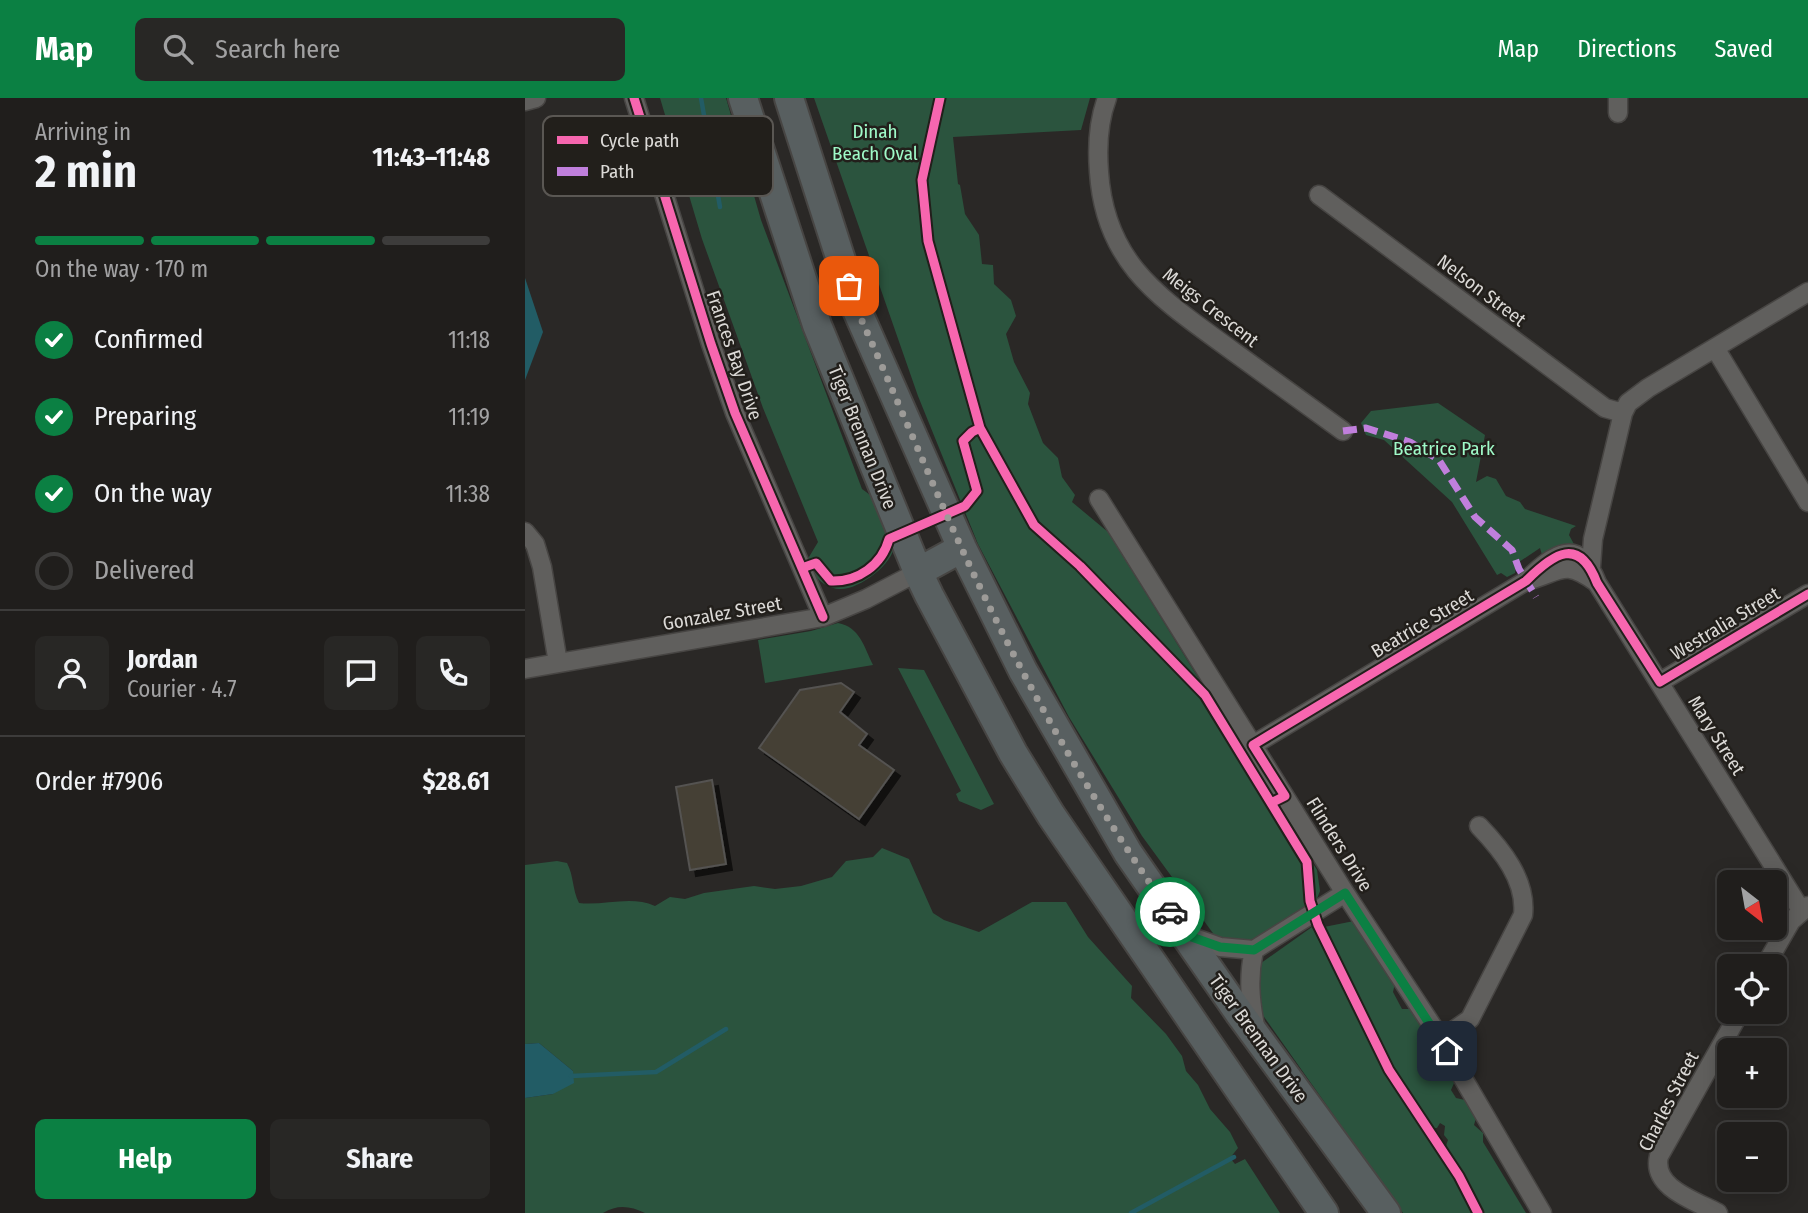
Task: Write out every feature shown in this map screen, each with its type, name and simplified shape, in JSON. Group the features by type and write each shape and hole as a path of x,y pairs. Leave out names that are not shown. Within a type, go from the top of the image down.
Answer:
{"main road":[{"name":"Tiger Brennan Drive","path":"744,98 748,116"},
{"name":"Tiger Brennan Drive","path":"789,98 857,310 962,548 1023,671 1128,853 1257,1037 1386,1213"},
{"name":"Tiger Brennan Drive","path":"773,194 817,325 918,572 1013,753 1051,816 1324,1213"},
{"path":"918,572 962,548"}],"street":[{"path":"525,101 536,98"},
{"name":"Frances Bay Drive","path":"634,98 640,116"},
{"name":"Meigs Crescent","path":"1107,98 1097,151 1103,206 1113,235 1134,268 1163,300 1343,431"},
{"name":"Nelson Street","path":"1319,195 1605,408 1623,413"},
{"name":"Frances Bay Drive","path":"665,196 735,413 823,617"},
{"path":"1585,560 1623,413 1628,403 1808,292"},
{"path":"1715,348 1808,502"},
{"name":"Flinders Drive","path":"1099,499 1440,1040 1542,1213"},
{"path":"525,532 535,544 541,567 558,663"},
{"name":"Beatrice Street","path":"1253,745 1526,581 1550,575 1561,568 1585,560"},
{"name":"Mary Street","path":"1585,560 1804,908"},
{"name":"Gonzalez Street","path":"525,669 823,617 866,599 918,572"},
{"name":"Westralia Street","path":"1660,682 1808,594"},
{"path":"1440,1040 1470,1019 1523,915 1524,895 1515,873 1494,841 1479,826"},
{"path":"1186,935 1220,947 1254,950 1345,893"},
{"path":"1772,954 1791,921 1804,908"},
{"path":"1254,950 1249,972 1249,995 1257,1037"},
{"name":"Charles Street","path":"1718,1213 1668,1186 1659,1174 1657,1164 1733,1024"}],"green space":[{"path":"660,98 726,98 731,116 665,116"},
{"name":"Dinah Beach Oval","path":"814,98 1090,98 1081,130 953,137 958,184 965,214 979,235 982,264 993,265 994,284 1011,300 1016,316 1006,334 1014,362 1030,393 1028,404 1043,443 1058,458 1062,477 1075,495 1072,502 1108,532 1317,870 1320,891 1316,901 1250,944 1225,942 1215,936 1142,836 1069,717 978,544 918,396"},
{"path":"689,196 754,196 862,489 872,497 882,512 893,539 893,552 882,568 855,586 839,589 828,586 815,576 806,562 818,542 763,408"},
{"name":"Beatrice Park","path":"1438,403 1485,435 1476,482 1487,476 1496,479 1506,496 1520,502 1525,509 1576,526 1571,529 1569,535 1575,546 1557,555 1542,555 1540,548 1516,564 1515,573 1507,577 1501,573 1497,575 1452,502 1384,440 1366,435 1361,423 1371,411"},
{"path":"838,623 856,633 873,665 765,683 758,640 811,631"},
{"path":"898,668 924,670 994,804 981,810 959,801 956,794 961,791"},
{"path":"882,848 909,859 933,913 944,920 979,932 1032,902 1066,902 1088,937 1132,986 1131,998 1166,1034 1182,1056 1186,1071 1198,1085 1210,1109 1230,1132 1238,1148 1230,1158 1235,1164 1245,1159 1280,1213 645,1213 624,1207 603,1213 525,1213 525,1098 553,1094 573,1071 539,1043 525,1044 525,865 557,861 567,863 579,903 637,901 655,906 670,897 685,899 704,893 754,886 775,889 801,886 832,877 846,861 873,857"},
{"path":"1354,921 1372,939 1372,952 1388,961 1396,979 1393,992 1402,1009 1414,1009 1422,1023 1420,1034 1455,1081 1451,1090 1456,1098 1465,1100 1476,1118 1474,1125 1483,1133 1483,1142 1526,1213 1480,1213 1456,1169 1456,1162 1450,1159 1447,1153 1445,1126 1440,1123 1437,1128 1431,1128 1396,1076 1346,972 1335,957 1324,927"},
{"path":"1312,927 1391,1084 1460,1186 1474,1213 1403,1213 1262,1014 1256,989 1257,966"}],"water":[{"path":"525,278 543,332 525,380"},
{"path":"539,1043 573,1071 574,1083 553,1094 525,1098 525,1044"}],"building":[{"path":"841,683 854,692 840,712 867,734 859,745 894,770 859,819 759,748 800,690"},
{"path":"712,780 726,864 690,870 676,787"}],"waterway":[{"path":"701,98 704,116"},
{"path":"718,196 720,207"},
{"path":"571,1076 656,1072 726,1029"},
{"path":"1131,1213 1234,1157"}],"marked path":[{"path":"1343,431 1366,428 1410,442 1439,460 1475,517 1512,550 1519,569 1536,597"}],"cycle path":[{"path":"634,98 640,116"},
{"path":"940,98 922,180 928,241 980,428 1034,525 1080,566 1205,695 1307,862 1310,901 1318,925 1389,1070 1459,1176 1478,1213"},
{"path":"665,196 735,413 823,617"},
{"path":"802,568 816,563 831,581 850,579 875,564 889,539 965,506 977,491 963,441 980,428"},
{"path":"1271,803 1285,796 1253,745 1526,581 1556,557 1574,554 1590,568 1660,682 1808,594"}],"way so far":[{"path":"849,286 857,310 962,548 1023,671 1128,853 1170,912"}],"route":[{"path":"1170,912 1186,935 1220,947 1254,950 1345,893 1447,1051"}]}
